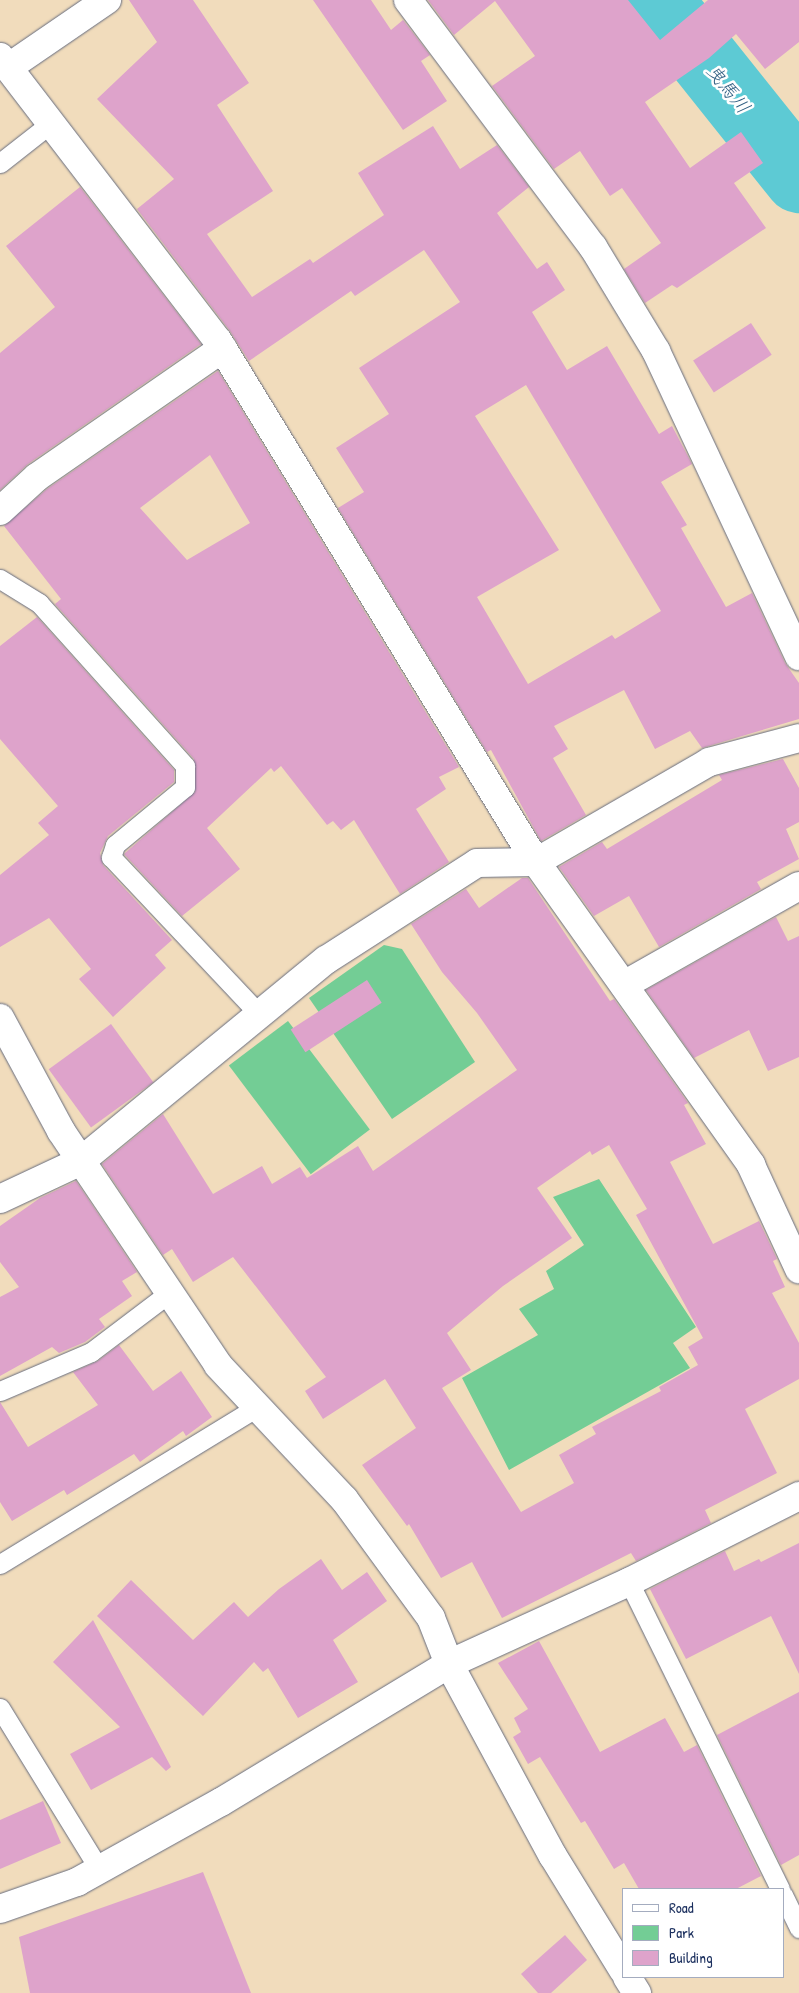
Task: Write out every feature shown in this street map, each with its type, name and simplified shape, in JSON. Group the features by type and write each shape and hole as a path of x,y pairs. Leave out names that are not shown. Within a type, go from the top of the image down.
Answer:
{"street":[{"path":"106,0 4,62 223,348 536,862 751,1165 799,1269"},
{"path":"408,0 593,248 656,351 799,656"},
{"path":"0,511 37,477 223,348"},
{"path":"0,1199 81,1161 326,960 477,863 536,862 709,762 799,738"},
{"path":"624,985 799,886"},
{"path":"0,1018 81,1161 218,1365 344,1499 431,1618 449,1664 553,1856 622,1968"},
{"path":"0,1909 77,1882 221,1802 449,1664 629,1582 799,1496"},
{"path":"628,1978 637,1993"}],"lane":[{"path":"0,163 51,123"},
{"path":"0,579 39,603 185,766 185,787 115,845 111,857 260,1015"},
{"path":"0,1391 91,1352 169,1293"},
{"path":"0,1564 257,1407"},
{"path":"629,1582 780,1888"},
{"path":"0,1708 99,1869"},
{"path":"784,1897 799,1928"}],"green space":[{"path":"384,945 402,949 475,1062 392,1119 309,998"},
{"path":"288,1021 370,1130 311,1174 229,1066"},
{"path":"599,1179 696,1327 673,1343 690,1368 509,1470 462,1378 538,1335 519,1309 554,1289 546,1271 584,1245 553,1197"}],"building":[{"path":"129,0 193,0 249,83 217,105 273,191 207,234 252,297 310,259 313,263 384,215 358,173 433,126 460,169 497,145 529,187 497,213 537,269 547,262 565,290 532,312 567,370 607,346 659,434 672,426 692,464 661,482 687,525 681,528 726,607 752,593 785,663 799,683 799,719 702,748 690,731 655,749 624,690 554,726 568,749 553,758 586,815 541,841 491,750 487,752 338,508 364,492 336,448 389,414 359,368 460,302 424,250 355,296 351,291 249,361 230,331 137,209 174,179 97,99 157,42","holes":["526,385 661,611 615,639 612,635 528,684 477,597 559,550 475,416"]},
{"path":"313,0 371,0 391,30 403,20 430,55 421,61 447,101 403,130"},
{"path":"428,0 628,0 660,40 708,0 799,0 799,42 765,69 736,34 709,58 645,102 690,168 741,132 763,163 734,183 766,228 677,288 672,285 645,303 624,269 661,243 622,188 610,196 580,151 554,169 492,86 535,56 495,1 454,35"},
{"path":"80,187 201,344 28,464 0,490 0,353 55,307 6,246"},
{"path":"751,323 772,355 714,392 693,361"},
{"path":"218,371 459,767 439,777 446,789 416,809 449,862 400,894 354,820 341,830 333,821 327,825 281,766 274,772 271,768 207,828 240,869 182,916 124,854 195,792 194,759 55,604 61,599 4,526 47,489","holes":["210,455 250,523 187,560 140,508"]},
{"path":"37,617 174,770 174,782 108,836 100,853 103,865 172,940 155,955 166,968 113,1017 79,979 91,969 49,918 0,947 0,875 49,835 38,823 58,806 0,739 0,646"},
{"path":"783,759 799,788 799,822 786,829 799,859 757,882 761,889 659,947 629,896 594,916 559,867 602,842 607,849 722,780 719,775"},
{"path":"522,878 528,878 610,1001 614,999 688,1103 684,1105 706,1144 670,1162 713,1244 759,1221 777,1259 773,1261 785,1287 772,1293 799,1343 799,1379 745,1409 777,1473 705,1510 711,1523 636,1561 631,1553 502,1618 472,1562 441,1578 409,1524 407,1526 362,1465 416,1428 385,1379 323,1419 305,1391 326,1377 233,1257 193,1282 172,1249 163,1255 102,1164 163,1114 213,1194 262,1166 272,1184 300,1167 307,1178 358,1146 373,1171 517,1070 477,1013 442,972 411,924 466,889 479,908","holes":["609,1145 647,1209 636,1215 703,1338 688,1347 698,1365 659,1387 661,1391 592,1427 596,1434 559,1455 574,1483 521,1512 442,1388 471,1370 447,1333 503,1286 572,1238 537,1188 590,1151 592,1155"]},
{"path":"776,917 788,941 799,936 799,1057 768,1071 749,1030 694,1058 646,990"},
{"path":"367,980 382,1003 305,1052 291,1030"},
{"path":"111,1024 153,1082 91,1128 49,1069"},
{"path":"76,1181 137,1272 122,1281 132,1296 99,1319 105,1327 85,1342 59,1353 52,1347 0,1376 0,1297 19,1287 0,1262 0,1226 40,1198"},
{"path":"119,1345 153,1391 181,1371 212,1417 186,1436 183,1431 140,1462 134,1454 67,1495 64,1490 12,1521 0,1502 0,1402 28,1447 98,1405 73,1372 98,1361"},
{"path":"799,1543 799,1674 771,1616 686,1659 650,1589 725,1551 734,1571 759,1559 761,1562"},
{"path":"321,1559 342,1590 367,1572 387,1601 333,1640 358,1682 298,1718 268,1668 263,1672 254,1662 203,1716 97,1616 131,1580 193,1640 234,1602 248,1617 279,1589"},
{"path":"93,1620 171,1767 166,1771 152,1757 91,1790 70,1754 120,1727 53,1662"},
{"path":"539,1641 600,1752 665,1718 684,1752 697,1745 761,1876 738,1888 638,1888 624,1863 614,1869 585,1821 581,1823 540,1757 528,1764 513,1737 521,1732 514,1718 528,1709 498,1663"},
{"path":"799,1692 799,1855 781,1865 717,1735"},
{"path":"43,1801 61,1843 0,1869 0,1820"},
{"path":"203,1872 251,1993 30,1993 19,1937"},
{"path":"565,1935 587,1960 551,1993 538,1993 521,1974"}],"waterway":[{"name":"曳馬川","path":"657,0 799,178"}]}
